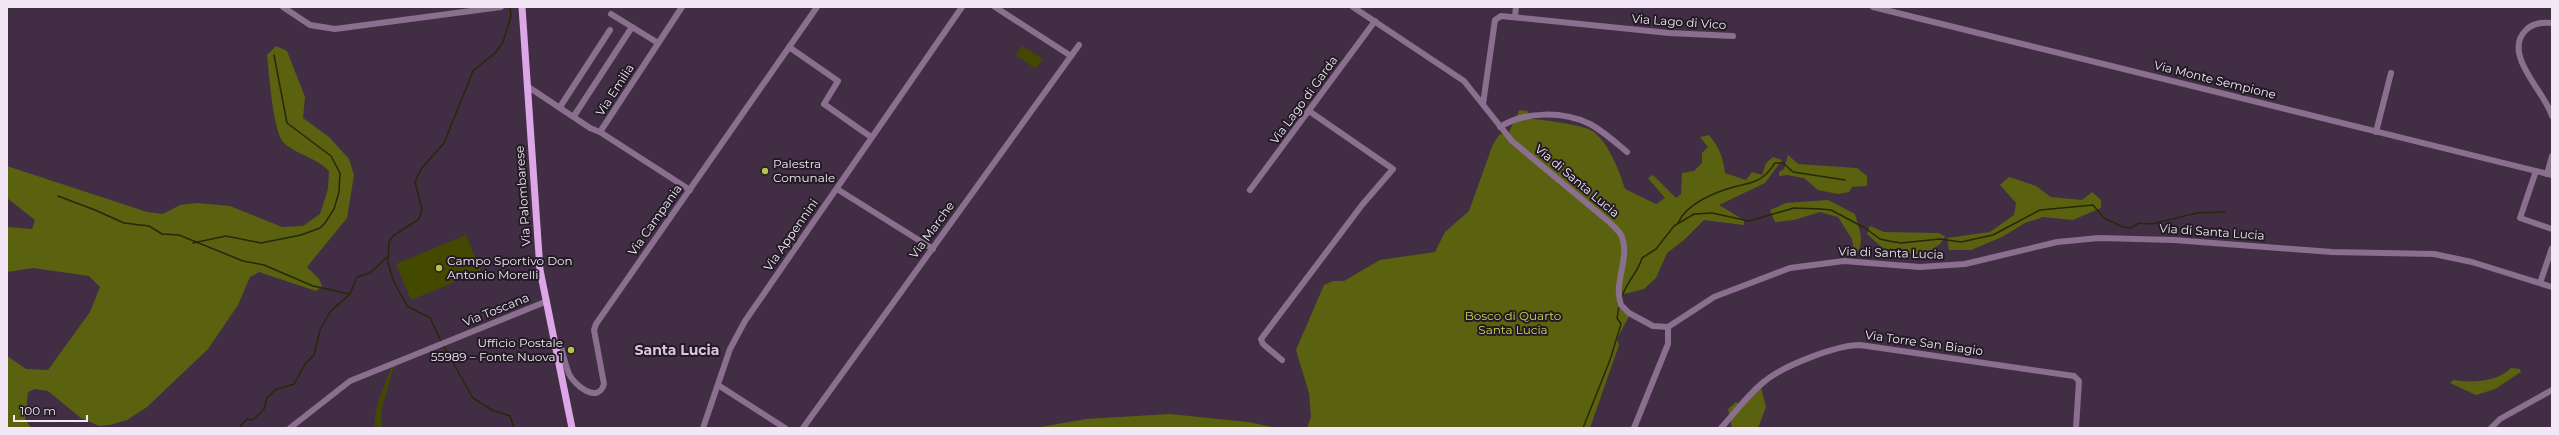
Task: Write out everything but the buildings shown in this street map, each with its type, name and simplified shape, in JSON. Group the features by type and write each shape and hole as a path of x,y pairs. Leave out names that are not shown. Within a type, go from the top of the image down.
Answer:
{"main road":[{"name":"Via Palombarese","path":"522,7 538,249 545,302 572,428"}],"street":[{"path":"283,7 310,25 335,29 501,7"},
{"name":"Via Emilia","path":"527,86 600,132 682,7"},
{"name":"Via Campania","path":"553,343 560,343 572,378 589,393 595,393 601,390 604,384 595,326 817,7"},
{"name":"Via Appennini","path":"703,428 739,325 837,189 871,136 962,7"},
{"path":"995,7 1071,56"},
{"name":"Via di Santa Lucia","path":"1353,7 1464,81 1512,141 1608,221 1620,233 1623,243 1619,288 1620,304 1629,313 1653,326 1668,327 1677,323 1698,306 1719,294 1790,268 1844,261 1920,267 1965,264 2050,243 2088,238 2174,240 2332,252 2434,254 2478,264 2552,287"},
{"path":"1515,16 1516,7"},
{"name":"Via Monte Sempione","path":"1872,7 2550,174"},
{"path":"611,14 658,44"},
{"name":"Via Lago di Vico","path":"1483,104 1496,19 1501,16 1515,16 1669,33 1733,36"},
{"name":"Via Lago di Garda","path":"1250,190 1375,21"},
{"path":"2552,24 2542,23 2530,27 2522,36 2520,45 2525,71 2546,99 2552,116"},
{"path":"574,116 632,27"},
{"path":"560,107 610,30"},
{"name":"Via Marche","path":"803,428 1079,45"},
{"path":"789,47 838,81 824,104 871,136"},
{"path":"2376,132 2391,73"},
{"path":"1282,360 1263,344 1261,339 1362,205 1393,169 1309,111"},
{"path":"1500,127 1514,119 1527,116 1573,119 1596,128 1627,152"},
{"path":"600,132 690,190"},
{"path":"2550,174 2552,156"},
{"path":"2536,171 2520,218 2552,229"},
{"path":"837,189 933,249"},
{"path":"2540,283 2552,248"},
{"name":"Via Toscana","path":"290,428 346,384 372,371 545,302"},
{"path":"1634,428 1668,344 1668,327"},
{"name":"Via Torre San Biagio","path":"1721,428 1744,400 1768,378 1829,350 1860,345 2074,376 2079,381 2076,428"},
{"path":"718,384 785,428"},
{"path":"2491,428 2500,419 2552,390"}],"shaded area":[{"path":"1022,46 1043,59 1036,69 1016,55"},
{"name":"Campo Sportivo Don Antonio Morelli","path":"466,235 481,271 411,300 396,264"},
{"path":"397,365 393,369 381,411 382,428 375,428 376,413 380,397 392,367"}],"green space":[{"path":"276,46 287,51 305,97 303,118 329,137 349,159 354,175 347,218 307,267 319,279 322,286 316,291 259,272 250,277 238,305 208,349 147,407 127,420 110,425 99,426 81,418 48,391 35,389 28,392 25,419 31,428 7,428 7,356 26,369 48,370 90,312 100,287 89,276 33,268 7,272 7,227 32,229 35,220 7,198 7,166 147,212 163,214 180,205 197,203 230,206 282,227 303,226 320,214 328,189 329,171 318,162 289,147 280,137 274,115 267,55"},
{"name":"Bosco di Quarto Santa Lucia","path":"1519,110 1527,111 1533,119 1574,125 1594,132 1609,151 1625,189 1656,204 1665,198 1648,178 1653,175 1676,198 1681,194 1682,173 1694,171 1702,163 1702,153 1708,147 1700,137 1709,135 1712,139 1720,152 1725,173 1746,180 1752,172 1762,175 1766,163 1773,157 1782,160 1765,183 1719,205 1744,220 1744,225 1704,220 1684,240 1667,253 1656,278 1644,289 1616,296 1618,306 1629,316 1617,339 1619,345 1590,428 1307,428 1311,417 1309,393 1296,350 1324,285 1333,281 1344,281 1380,260 1435,252 1445,232 1469,211 1493,144 1500,134 1509,135"},
{"path":"1788,155 1798,164 1857,168 1867,176 1867,186 1852,187 1849,192 1838,194 1818,190 1804,178 1787,175 1779,176 1779,172 1784,169"},
{"path":"2009,177 2036,186 2051,197 2082,200 2092,192 2101,200 2101,208 2073,220 2043,217 2025,223 2002,237 1971,250 1949,250 1947,238 1990,232 2014,215 2016,203 2000,185"},
{"path":"1828,200 1855,214 1860,230 1861,241 1855,256 1852,239 1838,217 1820,212 1794,220 1775,222 1770,210 1786,203"},
{"path":"1870,226 1884,232 1938,233 1945,236 1941,243 1925,255 1886,251 1867,234"},
{"path":"2511,368 2520,369 2521,372 2495,389 2476,395 2450,383 2454,380 2476,381 2492,379 2506,373"},
{"path":"1761,387 1766,407 1758,428 1732,428 1728,409 1736,402 1743,405"},
{"path":"1170,414 1248,422 1277,428 1035,428 1086,419"}],"waterway":[{"path":"441,341 430,318 407,306 394,282 388,263 389,242 393,236 419,219 422,209 415,182 421,169 444,143 473,71 495,53 503,42 511,16 510,7"},
{"path":"193,243 226,236 261,243 301,235 320,228 334,209 339,192 340,173 331,156 287,123 274,55"},
{"path":"1678,223 1687,210 1702,200 1718,192 1762,178 1775,163 1783,163 1793,172 1845,180"},
{"path":"58,196 124,223 149,226 162,234 179,235 243,261 264,265 313,286 350,294"},
{"path":"1622,297 1642,258 1656,249 1674,226 1694,214 1712,213 1749,221 1794,208 1831,210 1865,228 1880,239 1901,243 1940,239 1961,242 1993,235 2040,210 2093,205 2104,218 2123,227 2131,228 2139,223 2151,224 2197,213 2225,212"},
{"path":"239,428 247,419 253,420 264,409 267,398 275,390 294,384 305,364 314,355 320,330 330,312 350,294 357,277 370,273 387,257"},
{"path":"1583,428 1610,360 1621,324 1617,318 1619,306"},
{"path":"443,345 473,398 492,410 510,416 514,428"}],"place":[{"name":"Palestra Comunale","path":"765,171"},
{"name":"Campo Sportivo Don Antonio Morelli","path":"439,268"},
{"name":"Ufficio Postale 55989 – Fonte Nuova 1","path":"571,350"}],"district":[{"name":"Santa Lucia","path":"677,350"}]}
